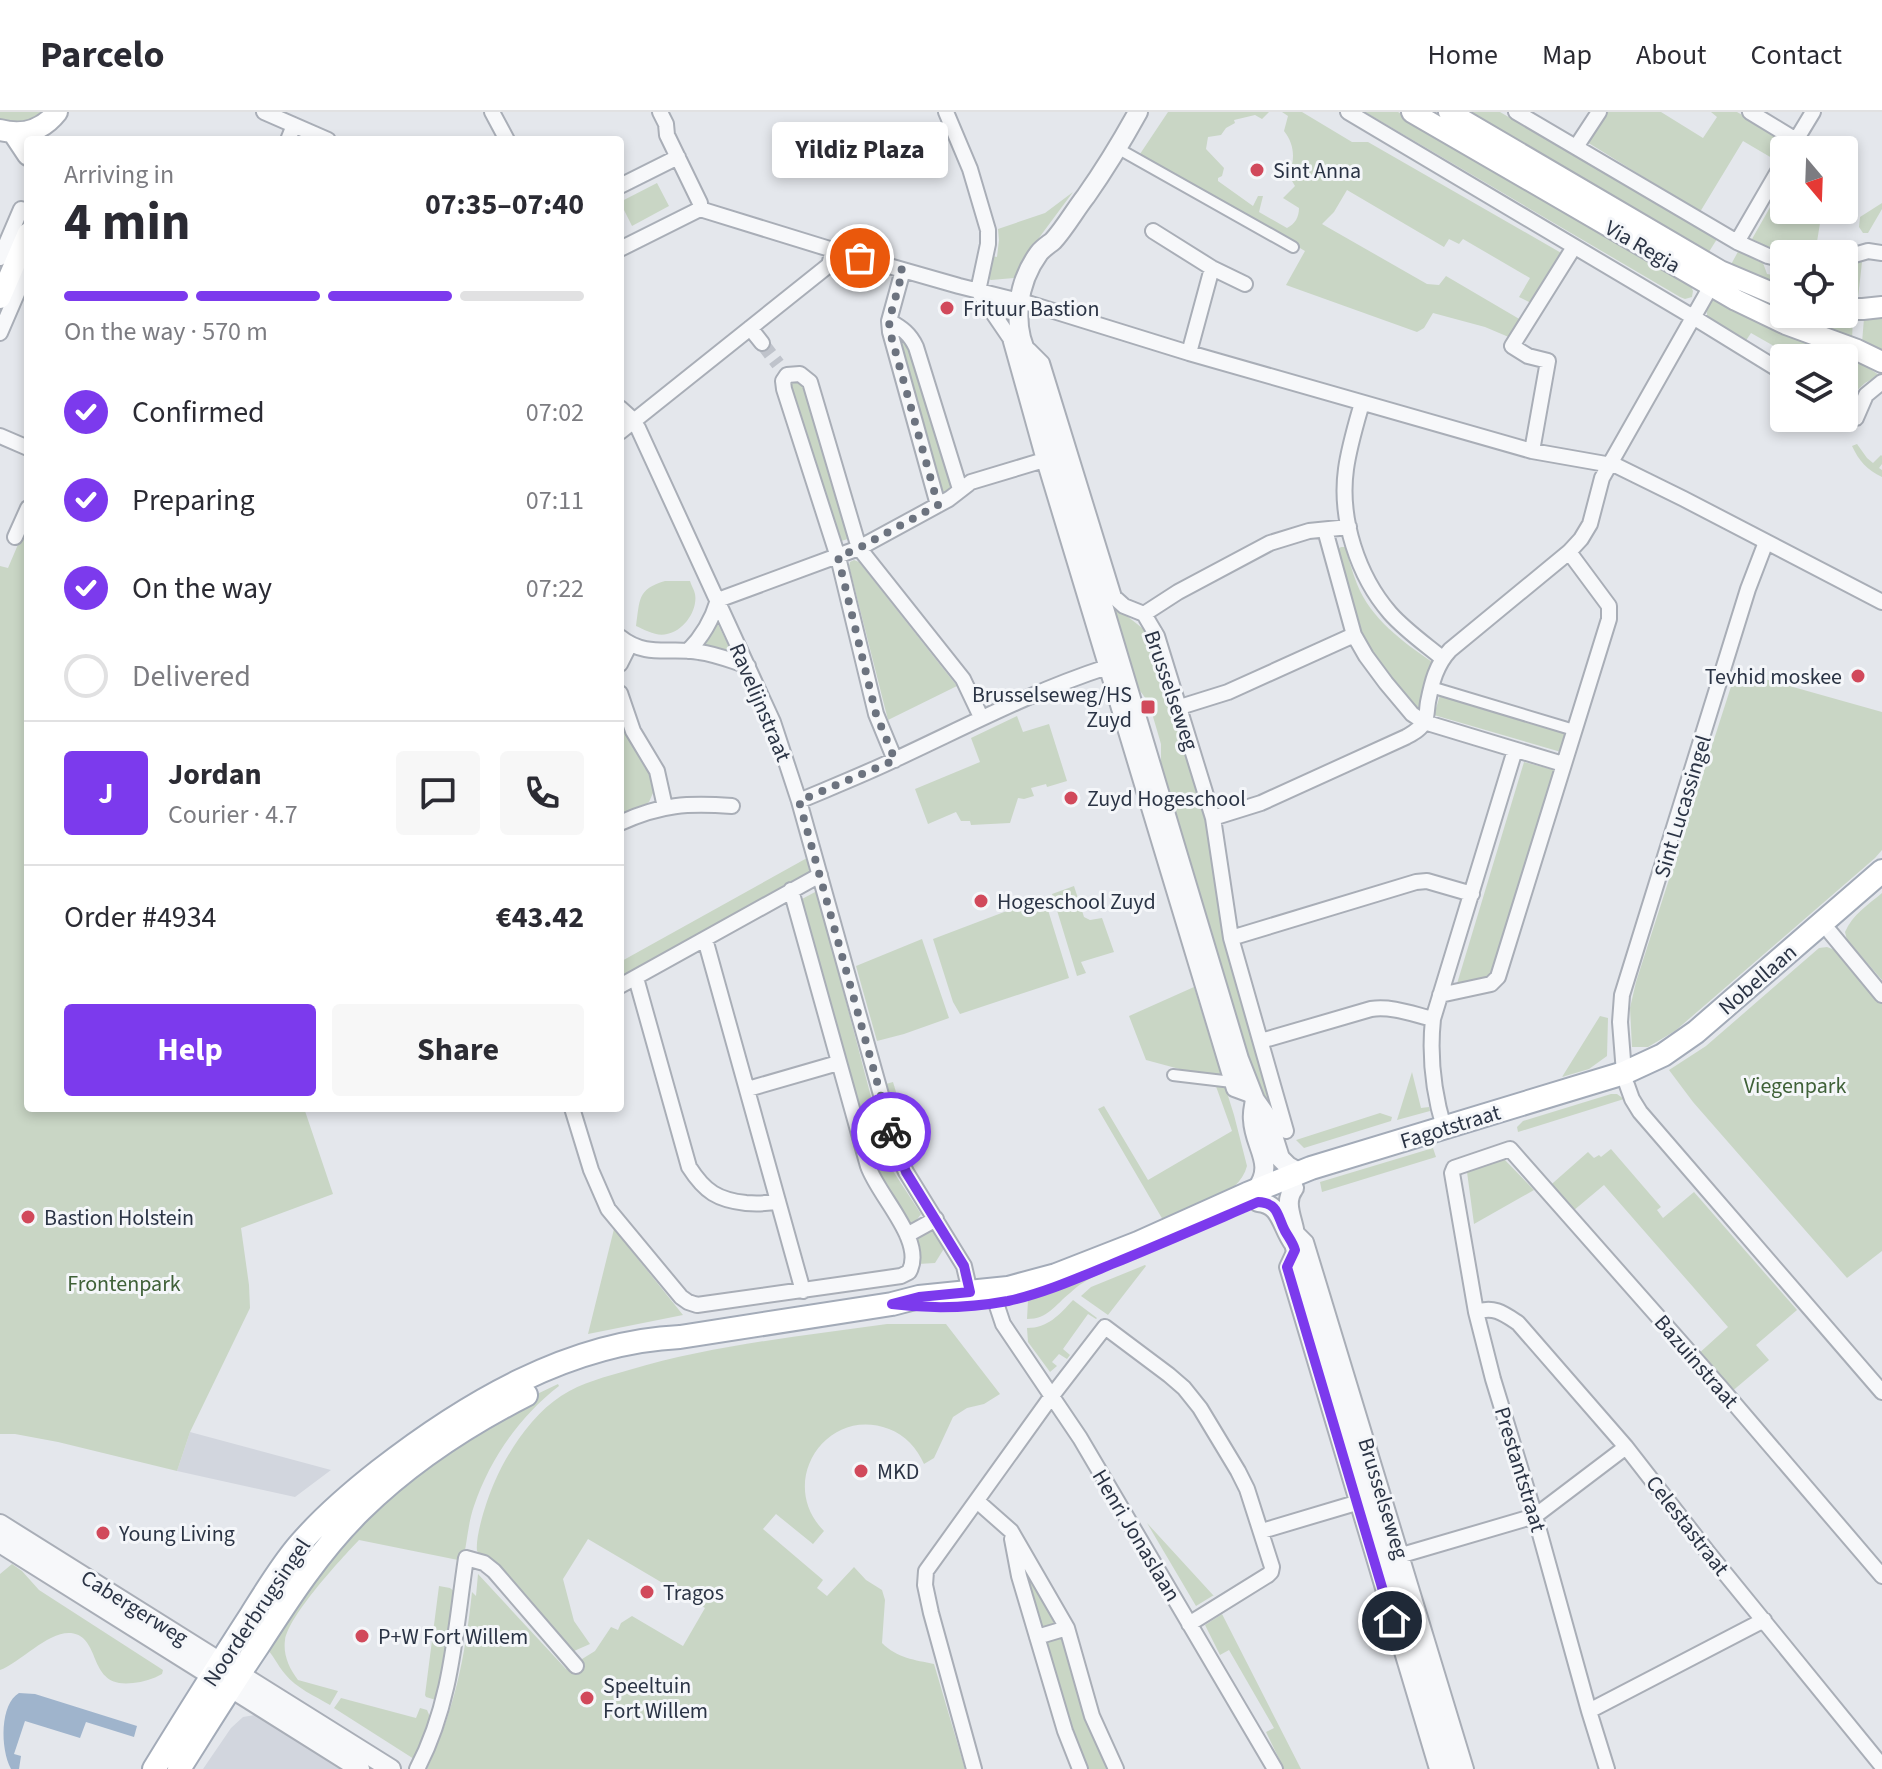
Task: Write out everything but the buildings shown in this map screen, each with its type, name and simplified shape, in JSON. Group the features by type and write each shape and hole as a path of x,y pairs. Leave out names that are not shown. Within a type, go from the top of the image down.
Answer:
{"main road":[{"name":"Via Regia","path":"1412,112 1711,286 1786,324 1882,362"},
{"name":"Via Regia","path":"1449,112 1720,271 1770,292"},
{"path":"5,133 31,131 50,125"},
{"path":"5,133 24,151"},
{"path":"0,298 24,242"},
{"path":"1858,309 1882,307"},
{"name":"Nobellaan","path":"1625,1079 1696,1032 1882,871"},
{"name":"Nobellaan","path":"1625,1079 1662,1069 1686,1055 1882,887"},
{"name":"Fagotstraat","path":"1292,1180 1362,1152 1625,1079"},
{"name":"Fagotstraat","path":"1292,1180 1625,1079"},
{"path":"1140,1247 1292,1180"},
{"name":"Noorderbrugsingel","path":"154,1769 316,1561 361,1510 403,1474 477,1423 543,1386 680,1337 892,1304 919,1297 1008,1288 1140,1247"},
{"name":"Noorderbrugsingel","path":"892,1304 919,1307 996,1303 1051,1288 1140,1247"},
{"name":"Noorderbrugsingel","path":"179,1769 226,1675"}],"street":[{"path":"264,112 319,136"},
{"path":"492,112 505,136"},
{"path":"660,112 700,209"},
{"path":"946,112 970,169 988,230 978,291"},
{"path":"1026,302 1025,281 1035,260 1085,197 1138,112"},
{"name":"Via Regia","path":"1348,112 1770,364"},
{"path":"1516,112 1737,242 1770,256"},
{"path":"1576,147 1599,112"},
{"path":"1750,112 1781,136"},
{"path":"1798,136 1813,112"},
{"path":"290,136 294,125"},
{"path":"1117,148 1293,247"},
{"path":"624,184 678,157"},
{"path":"1737,242 1770,185"},
{"path":"0,258 21,209 24,210"},
{"path":"624,247 700,209 1532,451 1610,464 1882,602"},
{"path":"1153,231 1212,268 1245,284"},
{"path":"1532,451 1548,361 1528,356 1512,346 1574,247"},
{"path":"624,429 829,265 833,250"},
{"path":"1189,353 1212,268"},
{"path":"903,270 889,321 890,332 938,505"},
{"path":"0,333 24,277"},
{"path":"1213,818 1255,806 1419,729 1424,722 1431,687 1442,658 1581,539 1590,524 1602,478 1711,286"},
{"name":"Brusselseweg","path":"978,291 1010,338 1107,667 1120,689 1239,1059 1283,1161 1292,1169 1288,1205 1295,1242 1451,1769"},
{"name":"Brusselseweg","path":"1026,302 1018,323 1019,337 1029,354 1232,1082"},
{"path":"889,321 904,329 916,347 960,489"},
{"path":"750,328 762,343"},
{"name":"Brusselseweg","path":"1029,354 1042,363 1110,586 1119,602 1144,614 1157,636 1180,707 1213,818 1231,938 1261,1041 1265,1172 1257,1196 1276,1209 1286,1234 1295,1242 1306,1242 1466,1769"},
{"path":"895,760 876,714 838,557 784,389 783,370 800,374 810,382 859,548 963,679 981,717"},
{"path":"1858,404 1882,382"},
{"path":"1362,403 1346,466 1349,527 1362,568 1375,594 1394,617 1442,658"},
{"name":"Ravelijnstraat","path":"624,412 633,421 773,722 799,801 897,1152 964,1266 970,1292"},
{"path":"0,436 24,446"},
{"path":"688,651 701,637 718,600 859,548 938,505 971,482 1044,460"},
{"path":"15,537 24,517"},
{"path":"1144,614 1178,592 1270,543 1292,535 1349,527"},
{"path":"1325,530 1354,635 1366,656 1412,714 1424,722 1563,764"},
{"name":"Sint Lucassingel","path":"1625,1079 1620,1040 1622,995 1748,589 1766,542"},
{"path":"1440,995 1491,984 1498,977 1610,613 1609,606 1569,552"},
{"path":"1180,707 1228,692 1354,635"},
{"path":"625,640 658,652 707,653 748,666"},
{"path":"799,801 895,760 1062,681 1107,667"},
{"path":"1431,687 1574,730"},
{"path":"624,705 633,731 657,771 665,807"},
{"path":"1444,1128 1432,1078 1433,1019 1515,750"},
{"path":"624,821 665,807 690,804 732,806"},
{"path":"624,984 820,875"},
{"path":"1231,938 1422,881 1472,894"},
{"path":"573,1112 591,1170 608,1209 684,1300 697,1305 907,1274 911,1268 912,1251 907,1235 870,1173 791,890"},
{"path":"1830,932 1882,995"},
{"path":"705,939 803,1291"},
{"path":"636,978 689,1167 695,1177 717,1197 728,1201 765,1205 778,1201"},
{"path":"1261,1041 1384,1007 1433,1019"},
{"path":"748,1089 838,1063"},
{"path":"1173,1075 1232,1082 1234,1089 1254,1098"},
{"path":"1625,1079 1640,1112 1882,1392"},
{"name":"Brusselseweg","path":"1265,1114 1286,1131"},
{"name":"Bazuinstraat","path":"1456,1167 1510,1149 1882,1576"},
{"name":"Prestantstraat","path":"1456,1167 1452,1173 1476,1312 1607,1769"},
{"path":"907,1235 936,1219"},
{"name":"Brusselseweg","path":"1295,1242 1287,1267 1437,1769"},
{"name":"Henri Jonaslaan","path":"996,1303 1003,1324 1080,1438 1275,1769"},
{"name":"Celestastraat","path":"1476,1312 1497,1310 1518,1323 1626,1447 1882,1766"},
{"path":"974,1769 931,1613 925,1576 928,1567 1105,1327 1169,1375 1200,1408 1243,1480 1262,1531 1271,1572 1189,1624"},
{"path":"1402,1555 1535,1516 1626,1447"},
{"path":"977,1501 1011,1531 1067,1628 1092,1716 1116,1769"},
{"path":"1262,1531 1356,1503"},
{"name":"Cabergerweg","path":"0,1524 360,1769"},
{"path":"1011,1531 1019,1576 1065,1731 1080,1769"},
{"name":"Cabergerweg","path":"0,1543 391,1769"},
{"path":"417,1769 436,1726 449,1679 466,1558 484,1563 494,1571 576,1666"},
{"path":"1589,1711 1764,1620"},
{"path":"1037,1637 1067,1628"}],"shaded area":[{"path":"190,1432 331,1470 295,1497 177,1471"},
{"path":"260,1714 354,1769 203,1769 231,1728 243,1717"}],"green space":[{"path":"0,112 44,112 34,119 18,123 0,120"},
{"path":"1168,112 1269,112 1262,119 1255,115 1234,120 1235,123 1221,135 1208,137 1206,149 1224,168 1218,181 1253,206 1258,196 1263,196 1259,212 1287,228 1296,220 1299,208 1283,198 1295,186 1289,176 1292,147 1284,131 1288,116 1282,112 1302,112 1352,142 1368,142 1563,254 1533,304 1519,297 1530,278 1463,239 1459,244 1449,239 1444,247 1347,190 1334,212 1322,224 1427,284 1439,285 1446,276 1521,320 1511,338 1485,327 1433,313 1424,328 1417,332 1286,285 1305,251 1140,154"},
{"path":"1365,112 1398,112 1689,282 1692,297 1680,297"},
{"path":"1465,112 1500,112 1717,239 1707,255"},
{"path":"1606,112 1661,112 1703,138 1717,117 1711,112 1737,112 1779,136 1770,136 1770,157 1743,141 1700,212 1587,142"},
{"path":"657,183 669,206 632,226 624,210 624,200"},
{"path":"1073,192 1027,254 1014,278 989,279 992,256 997,257 998,229 1045,213"},
{"path":"1882,203 1882,209 1868,233 1863,233 1859,227 1860,217"},
{"path":"1770,207 1770,224 1820,224 1817,240 1770,240 1770,247 1752,239"},
{"path":"1740,248 1762,260 1770,275 1770,286 1728,270"},
{"path":"1862,262 1858,298 1858,263"},
{"path":"1723,278 1770,300 1770,308 1752,300 1720,283"},
{"path":"1716,298 1770,322 1770,328 1785,328 1821,344 1770,344 1751,333 1745,342 1708,319 1706,309 1710,301"},
{"path":"1882,316 1882,351 1862,343 1864,318"},
{"path":"1818,328 1852,328 1852,340"},
{"path":"899,336 907,338 953,488 949,493 941,491 897,339"},
{"path":"1858,361 1879,375 1858,389"},
{"path":"793,376 806,385 851,538 838,542 786,383"},
{"path":"1857,444 1873,463 1882,456 1879,468 1882,477 1861,461 1852,446"},
{"name":"Frontenpark","path":"24,530 24,1112 305,1112 333,1194 241,1228 250,1308 190,1432 177,1471 58,1442 0,1434 0,566 8,568"},
{"path":"1345,547 1357,584 1370,608 1399,637 1432,662 1419,714 1391,683 1359,632 1337,550"},
{"path":"854,560 859,562 957,686 888,720 849,566"},
{"path":"665,581 690,581 695,600 692,613 679,629 659,635 636,626 645,592"},
{"path":"1108,598 1151,635 1209,820 1273,1095 1267,1108 1251,1073 1161,771 1161,744 1149,703 1132,680"},
{"path":"715,622 732,653 729,656 704,648 703,644"},
{"path":"1736,671 1882,712 1882,850 1675,1031 1648,1047 1632,1047 1630,1008 1636,982"},
{"path":"1440,695 1567,732 1561,752 1434,715"},
{"path":"1017,716 1023,732 1049,724 1067,781 1031,788 1034,796 1018,798 1010,823 971,825 970,821 961,821 956,812 928,824 915,789 980,762 971,738"},
{"path":"624,729 645,768 650,769 656,786 649,802 624,816"},
{"path":"1524,762 1554,770 1490,980 1456,987"},
{"path":"807,858 810,875 624,979 624,960"},
{"path":"1074,886 1084,917 1090,920 1102,918 1114,952 1081,962 1086,973 1077,976 1052,894"},
{"path":"817,891 886,1154 893,1171 921,1214 916,1221 908,1223 877,1172 802,899"},
{"path":"1882,893 1882,980 1847,940 1845,932 1856,915"},
{"path":"1044,897 1069,978 960,1014 953,1002 933,939"},
{"path":"922,939 949,1018 877,1041 856,966"},
{"name":"Viegenpark","path":"1819,948 1835,950 1882,1004 1882,1251 1847,1278 1693,1102 1669,1070 1706,1046"},
{"path":"1194,987 1247,1166 1242,1177 1224,1194 1163,1220 1098,1109 1104,1106 1148,1180 1232,1131 1213,1078 1146,1060 1129,1016"},
{"path":"1600,1016 1608,1018 1607,1056 1589,1069 1562,1077"},
{"path":"1412,1072 1421,1108 1429,1107 1430,1111 1397,1120"},
{"path":"893,1082 915,1155 906,1156 886,1084"},
{"path":"1611,1094 1624,1099 1518,1132 1517,1127 1523,1121"},
{"path":"1380,1113 1392,1117 1391,1121 1304,1148 1296,1140"},
{"path":"1433,1148 1436,1157 1322,1192 1320,1182"},
{"path":"1611,1149 1661,1207 1657,1210 1663,1218 1694,1192 1797,1310 1756,1345 1769,1360 1730,1393 1697,1355 1728,1327 1604,1185 1567,1216 1545,1190 1588,1152 1594,1158"},
{"path":"1504,1159 1534,1190 1474,1224 1467,1172"},
{"path":"614,1229 683,1315 588,1334"},
{"path":"928,1231 936,1233 945,1247 935,1263 918,1264 916,1241"},
{"path":"1145,1265 1108,1315 1081,1296 1091,1287"},
{"path":"1096,1274 1046,1314 1027,1319 1028,1300"},
{"path":"1073,1300 1097,1318 1088,1314 1063,1349 1070,1355 1067,1359 1059,1354 1052,1362 1057,1366 1050,1372 1028,1342 1027,1328 1047,1323"},
{"path":"887,1324 946,1324 1000,1394 953,1417 934,1458 924,1464 910,1443 889,1429 866,1425 846,1428 828,1438 815,1453 807,1471 805,1491 810,1512 824,1531 813,1544 776,1514 763,1529 823,1580 817,1588 827,1596 854,1567 866,1580 882,1590 885,1600 882,1643 900,1655 934,1664 965,1769 427,1769 445,1725 457,1682 472,1592 476,1596 478,1574 566,1669 595,1651 611,1627 618,1630 621,1623 632,1616 683,1646 705,1608 588,1539 563,1579 574,1621 590,1644 574,1651 477,1551 480,1526 495,1481 514,1446 541,1413 577,1387 661,1361 757,1342"},
{"path":"558,1384 519,1425 488,1472 472,1513 463,1561 359,1540 305,1602 285,1640 287,1661 298,1680 338,1691 330,1705 289,1679 265,1647 329,1555 431,1457"},
{"path":"1147,1523 1213,1595 1214,1595 1196,1606"},
{"path":"12,1564 39,1590 163,1670 162,1674 148,1680 118,1683 101,1671 88,1643 71,1633 53,1637 0,1670 0,1574"},
{"path":"1026,1575 1055,1625 1047,1628 1041,1626"},
{"path":"439,1586 455,1592 448,1656 436,1700 425,1695"},
{"path":"1222,1614 1301,1769 1284,1769 1266,1732 1274,1728 1229,1650 1220,1655 1205,1625"},
{"path":"1058,1635 1066,1644 1111,1769 1085,1769 1068,1722 1048,1646 1048,1640"},
{"path":"341,1698 416,1718 420,1708 427,1710 431,1719 414,1759 334,1708"}],"water":[{"path":"19,1693 35,1694 137,1726 134,1737 86,1722 80,1738 25,1721 14,1754 21,1756 19,1769 11,1769 5,1750 5,1716"}],"tunnel":[{"path":"762,343 778,364"}],"way so far":[{"path":"860,258 903,270 889,321 890,332 938,505 838,557 876,714 895,760 799,801 891,1132"}],"place":[{"name":"Sint Anna","path":"1257,170"},
{"name":"Yildiz Plaza","path":"860,258"},
{"name":"Frituur Bastion","path":"947,308"},
{"name":"Tevhid moskee","path":"1858,676"},
{"name":"Brusselseweg/HS Zuyd","path":"1148,707"},
{"name":"Zuyd Hogeschool","path":"1071,798"},
{"name":"Hogeschool Zuyd","path":"981,901"},
{"name":"Bastion Holstein","path":"28,1217"},
{"name":"MKD","path":"861,1471"},
{"name":"Young Living","path":"103,1533"},
{"name":"Tragos","path":"647,1592"},
{"name":"P+W Fort Willem","path":"362,1636"},
{"name":"Speeltuin Fort Willem","path":"587,1698"}],"route":[{"path":"891,1132 906,1172 964,1266 970,1292 919,1297 892,1304 946,1307 1015,1299 1059,1285 1258,1202 1274,1207 1294,1244 1295,1250 1287,1267 1392,1621"}]}
